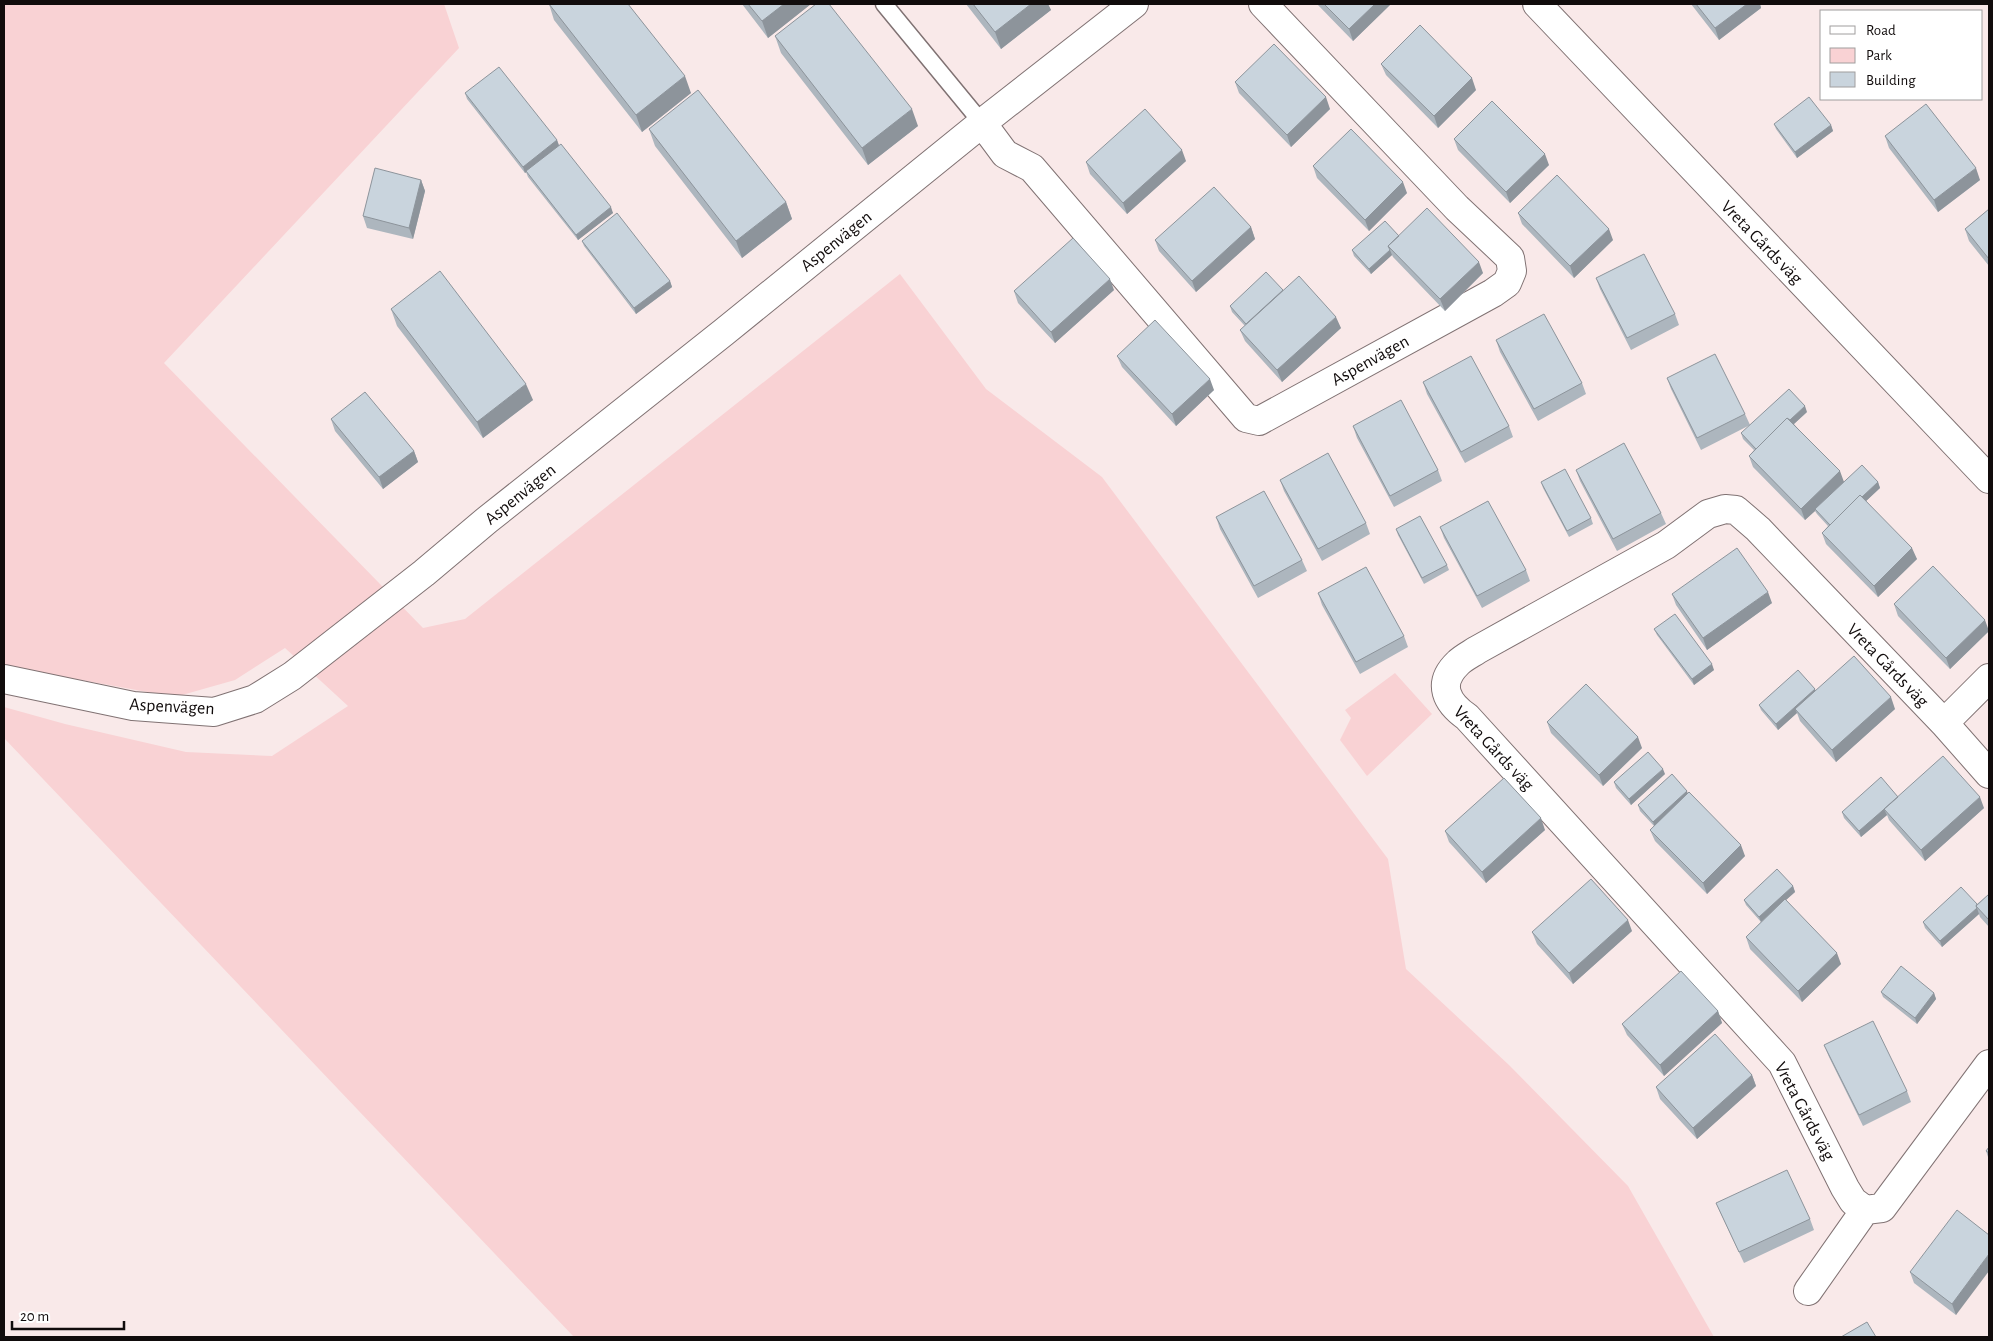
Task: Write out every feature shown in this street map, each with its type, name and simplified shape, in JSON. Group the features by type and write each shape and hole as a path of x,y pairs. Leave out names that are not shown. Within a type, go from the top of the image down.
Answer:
{"street":[{"name":"Aspenvägen","path":"4,679 142,707 214,712 255,698 292,676 424,573 487,520 1134,4"},
{"name":"Aspenvägen","path":"982,124 1005,154 1032,168 1246,418 1259,421 1492,293 1507,283 1512,271 1510,258 1464,215 1263,4"},
{"name":"Vreta Gårds väg","path":"1537,4 1989,479"},
{"name":"Vreta Gårds väg","path":"1865,1210 1853,1201 1845,1188 1782,1063 1467,717 1454,707 1445,691 1448,676 1458,663 1477,650 1666,545 1708,514 1725,509 1736,510 1758,529 1944,723 1989,774"},
{"path":"1944,723 1989,678"},
{"path":"1808,1291 1865,1210 1882,1208 1989,1064"}],"lane":[{"path":"884,4 982,124"}],"green space":[{"path":"4,4 444,4 459,48 164,363 423,628 465,619 900,274 986,389 1102,477 1388,859 1406,969 1509,1065 1628,1186 1714,1337 574,1337 4,738 4,707 65,724 186,752 272,756 348,706 285,648 235,680 175,697 4,666"},
{"path":"1395,673 1432,714 1367,776 1340,740 1351,718 1345,710"}],"building":[{"path":"549,4 628,4 685,76 636,115"},
{"path":"748,4 784,4 762,21"},
{"path":"816,4 829,4 912,109 862,148 775,36"},
{"path":"973,4 1031,4 995,32"},
{"path":"1324,4 1375,4 1349,29"},
{"path":"1696,4 1747,4 1715,28"},
{"path":"1420,25 1472,78 1434,116 1381,64"},
{"path":"1274,44 1326,97 1287,135 1235,82"},
{"path":"499,67 557,140 523,167 465,93"},
{"path":"698,90 786,202 736,241 649,129"},
{"path":"1809,97 1831,125 1795,152 1774,124"},
{"path":"1492,101 1545,154 1506,192 1454,139"},
{"path":"1926,104 1976,168 1934,200 1885,136"},
{"path":"1145,109 1182,150 1123,203 1086,162"},
{"path":"1351,129 1403,182 1365,220 1313,166"},
{"path":"561,144 611,207 576,235 526,171"},
{"path":"375,168 421,180 409,228 363,216"},
{"path":"1557,175 1609,229 1570,266 1518,213"},
{"path":"1214,187 1251,227 1192,281 1155,240"},
{"path":"1427,208 1479,262 1440,299 1388,246"},
{"path":"1989,209 1989,259 1965,229"},
{"path":"617,213 670,281 634,308 582,241"},
{"path":"1385,221 1399,236 1388,246 1390,250 1369,269 1352,250"},
{"path":"1073,238 1110,279 1051,332 1014,291"},
{"path":"1644,254 1675,314 1627,338 1596,278"},
{"path":"440,271 526,384 477,422 391,309"},
{"path":"1266,272 1283,290 1246,324 1230,306"},
{"path":"1299,276 1336,317 1277,370 1240,330"},
{"path":"1544,314 1582,383 1534,409 1496,340"},
{"path":"1155,320 1210,379 1172,414 1117,356"},
{"path":"1715,354 1745,414 1697,438 1667,378"},
{"path":"1471,356 1509,426 1461,452 1423,382"},
{"path":"1789,389 1805,406 1790,420 1787,418 1756,449 1741,433"},
{"path":"365,392 414,451 379,477 331,419"},
{"path":"1401,400 1438,470 1390,496 1353,426"},
{"path":"1787,418 1840,471 1801,509 1749,456"},
{"path":"1624,443 1661,513 1613,539 1576,470"},
{"path":"1328,453 1366,523 1318,549 1280,480"},
{"path":"1862,465 1878,482 1862,497 1860,495 1830,525 1815,509"},
{"path":"1565,469 1591,518 1567,531 1541,482"},
{"path":"1264,491 1302,560 1254,586 1216,517"},
{"path":"1860,495 1912,548 1874,586 1822,533"},
{"path":"1488,501 1526,570 1477,596 1440,527"},
{"path":"1420,516 1447,565 1422,578 1396,529"},
{"path":"1737,548 1768,592 1703,638 1672,594"},
{"path":"1933,566 1985,620 1946,658 1894,604"},
{"path":"1366,567 1404,636 1356,662 1318,593"},
{"path":"1675,614 1712,664 1692,679 1654,629"},
{"path":"1854,656 1891,697 1832,750 1795,709"},
{"path":"1798,670 1815,689 1776,724 1759,705"},
{"path":"1586,684 1638,737 1599,775 1547,722"},
{"path":"1648,752 1663,769 1629,799 1614,782"},
{"path":"1943,756 1980,797 1921,850 1884,809"},
{"path":"1672,774 1687,791 1653,822 1638,805"},
{"path":"1881,777 1898,797 1859,831 1842,812"},
{"path":"1504,778 1541,818 1482,872 1445,831"},
{"path":"1689,792 1741,845 1703,883 1650,830"},
{"path":"1777,869 1793,886 1759,917 1744,900"},
{"path":"1591,879 1628,920 1569,973 1532,932"},
{"path":"1961,887 1977,904 1977,908 1940,941 1923,922"},
{"path":"1989,894 1989,920 1976,906"},
{"path":"1785,899 1837,953 1798,991 1746,937"},
{"path":"1901,966 1934,993 1915,1018 1881,992"},
{"path":"1681,971 1718,1011 1660,1065 1622,1024"},
{"path":"1873,1021 1907,1091 1859,1115 1824,1045"},
{"path":"1715,1034 1752,1075 1693,1128 1656,1087"},
{"path":"1787,1170 1810,1219 1739,1252 1716,1203"},
{"path":"1957,1210 1989,1235 1989,1254 1952,1304 1910,1272"},
{"path":"1867,1322 1876,1337 1841,1337"}]}
